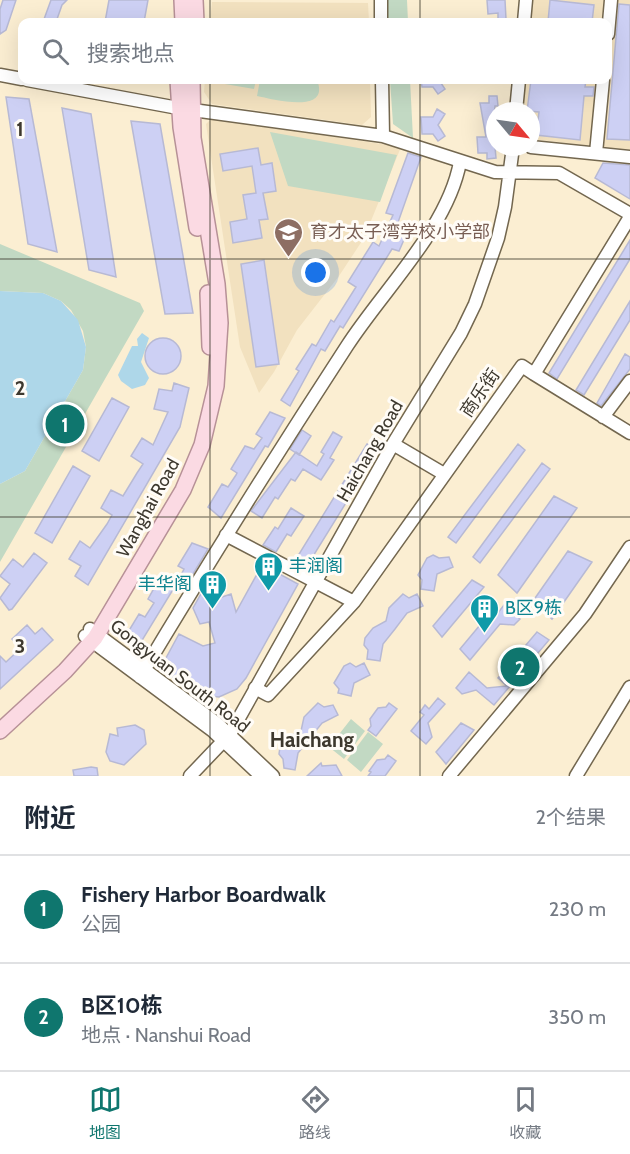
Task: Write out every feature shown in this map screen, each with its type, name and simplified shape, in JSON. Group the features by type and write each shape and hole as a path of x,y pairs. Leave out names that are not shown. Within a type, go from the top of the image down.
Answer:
{"main road":[{"path":"182,0 183,18"},
{"path":"195,0 196,18"},
{"name":"Wanghai Road","path":"0,731 65,671 91,635 183,490 202,445 216,386 220,344 217,284 193,138 179,84"},
{"name":"Wanghai Road","path":"185,109 191,84"},
{"name":"Wanghai Road","path":"0,718 91,635"}],"street":[{"path":"381,0 381,18"},
{"path":"524,18 526,0"},
{"path":"609,18 611,0"},
{"path":"0,75 18,78"},
{"path":"49,84 185,109 383,136 460,162 511,174 563,174 630,216 534,374 630,433"},
{"path":"382,84 383,136"},
{"path":"517,102 519,84"},
{"path":"596,153 603,84"},
{"path":"540,148 630,157"},
{"name":"Haichang Road","path":"190,776 227,738 393,444 461,333 475,304 498,238 512,156"},
{"path":"142,673 226,535 348,344 406,266 445,206 457,178 460,162"},
{"name":"商乐街","path":"255,688 268,695 354,602 522,366 534,374"},
{"path":"603,417 630,381"},
{"path":"393,444 444,474"},
{"path":"226,535 354,602"},
{"path":"449,776 571,631 630,547"},
{"name":"Gongyuan South Road","path":"91,635 227,738 273,776"},
{"path":"576,776 630,687"},
{"name":"Gongyuan South Road","path":"227,738 261,776"}],"shaded area":[{"path":"532,0 630,0 630,150 540,140 540,102 522,102 524,84 612,84 612,18 530,18"},
{"path":"212,2 368,3 369,18 210,18"},
{"path":"205,84 370,84 371,117 362,125 212,104 204,92"},
{"name":"育才太子湾学校小学部","path":"212,118 401,147 364,238 339,276 297,330 274,372 259,393 240,347 206,124"}],"green space":[{"path":"388,0 407,0 408,18 388,18"},
{"path":"225,84 255,84 254,89"},
{"path":"259,84 318,84 319,91 316,98 298,102 257,96"},
{"path":"390,84 410,84 413,138 393,124"},
{"path":"270,132 397,155 380,202 288,186"},
{"path":"0,244 140,303 144,311 0,562 0,484 25,471 83,370 86,347 83,331 71,310 61,301 43,293 0,291"},
{"path":"351,719 365,731 344,759 329,747"},
{"path":"368,732 383,744 361,772 347,760"}],"water":[{"path":"0,291 43,293 61,301 78,320 86,347 83,370 25,471 0,484"},
{"path":"142,333 149,338 141,362 149,378 145,385 132,389 121,381 118,375 132,346 138,346 137,339"}],"building":[{"path":"3,0 16,0 6,30 0,34 0,9"},
{"path":"51,0 67,0 62,5 57,18 44,18"},
{"path":"109,0 148,0 145,18 106,18"},
{"path":"487,0 505,0 506,18 498,18 498,13 488,14"},
{"path":"550,0 594,5 592,18 548,18"},
{"path":"619,4 630,5 630,140 607,139"},
{"path":"422,84 442,84 445,89 438,94 433,87 422,87"},
{"path":"530,84 585,84 585,87 594,87 593,96 584,96 580,140 540,135 540,102 528,102"},
{"path":"489,96 497,96 498,102 489,102"},
{"path":"6,97 29,99 57,252 28,244"},
{"path":"480,103 486,103 486,137"},
{"path":"62,108 91,114 116,277 89,270"},
{"path":"437,109 445,114 438,125 445,136 438,141 433,134 422,134 421,117 433,117"},
{"path":"131,121 160,124 193,313 165,314"},
{"path":"477,137 486,137 486,153 478,153"},
{"path":"258,148 261,165 272,163 276,191 263,193 268,219 259,220 262,238 233,243 230,222 247,219 243,195 256,193 252,166 223,171 220,154"},
{"path":"408,153 421,157 396,228 407,233 399,251 392,249 343,328 340,326 325,351 321,349 290,406 281,400 299,371 296,369 312,344 316,346 331,320 334,322 356,287 348,282 373,242 379,246 393,215 386,213"},
{"path":"603,163 630,165 630,199 595,178"},
{"path":"630,240 630,259 557,379 549,373"},
{"path":"264,260 279,364 256,367 241,264"},
{"path":"630,301 630,320 584,395 576,390"},
{"path":"163,338 176,343 181,356 176,369 163,374 150,369 145,356 150,343"},
{"path":"625,354 630,357 630,369 601,406 597,403"},
{"path":"174,383 189,388 180,427 88,585 75,576 81,566 69,559 80,541 90,548 112,515 101,508 111,490 123,496 143,464 131,456 142,438 153,445 168,412 154,409 159,389 172,391"},
{"path":"112,398 129,407 99,461 82,451"},
{"path":"270,412 285,418 221,518 208,507 222,484 228,487 236,475 237,473 231,469 245,446 254,449 262,438 256,434"},
{"path":"302,430 311,436 299,455 290,449"},
{"path":"333,432 342,437 330,458 334,460 321,480 303,469 295,481 291,479 278,499 275,497 262,518 251,511 296,452 317,466 324,454 321,452"},
{"path":"367,444 378,451 307,566 296,559"},
{"path":"518,444 525,450 456,543 448,537"},
{"path":"542,463 550,469 480,563 473,557"},
{"path":"73,466 90,476 52,543 35,533"},
{"path":"554,496 577,508 517,593 498,575"},
{"path":"291,508 304,516 291,536 287,534 276,552 263,545 275,527 278,529"},
{"path":"192,543 208,549 190,579 182,573 184,569 178,566"},
{"path":"568,551 592,562 552,619 533,601"},
{"path":"34,553 47,563 9,610 0,598 10,584 0,576 13,559 23,567"},
{"path":"433,555 439,558 449,557 453,567 437,574 434,591 421,589 422,580 418,575 427,558"},
{"path":"274,571 298,584 246,678 237,689 219,697 200,695 160,669 179,634 203,646 215,643 209,622 200,624 193,608 202,592 219,588 222,597 231,594 236,612 256,576"},
{"path":"161,576 177,583 138,647 125,637 139,614 145,617 154,603 148,599"},
{"path":"472,580 484,587 442,637 433,626"},
{"path":"403,594 409,598 417,594 423,606 407,613 383,644 380,661 367,659 368,650 364,645 365,638 373,628 386,621 389,608"},
{"name":"B区9栋","path":"504,605 520,619 514,625 500,624 470,660 460,649 485,619 490,623"},
{"path":"27,625 35,634 42,628 53,640 0,689 0,656 6,662 21,648 12,639"},
{"path":"537,632 549,640 494,705 476,690 462,694 456,688 469,672 487,688 507,686 498,678"},
{"path":"350,663 356,667 364,663 370,675 354,683 351,696 338,693 339,689 334,683 344,666"},
{"path":"438,698 445,704 428,723 432,737 426,744 411,731 424,715 420,712 425,705 429,709"},
{"path":"318,703 324,707 333,705 338,715 322,723 298,753 295,770 284,768 283,759 279,754 280,747 288,737 301,731 304,717"},
{"path":"389,703 397,709 376,736 368,730 371,726 370,719 378,708 386,707"},
{"path":"461,723 474,730 446,764 436,752"},
{"path":"135,725 144,730 146,744 124,765 110,761 106,752 110,734 118,736 117,728"},
{"path":"388,755 396,761 385,776 368,776 377,760 385,759"},
{"path":"321,763 322,766 336,765 342,776 307,776"},
{"path":"97,768 98,776 74,776 73,770"}],"place":[{"name":"育才太子湾学校小学部","path":"289,258"},
{"name":"Fishery Harbor Boardwalk","path":"65,424"},
{"name":"丰润阁","path":"268,592"},
{"name":"丰华阁","path":"213,610"},
{"name":"B区9栋","path":"484,634"},
{"name":"B区10栋","path":"520,667"}],"district":[{"name":"Haichang","path":"312,739"}]}
